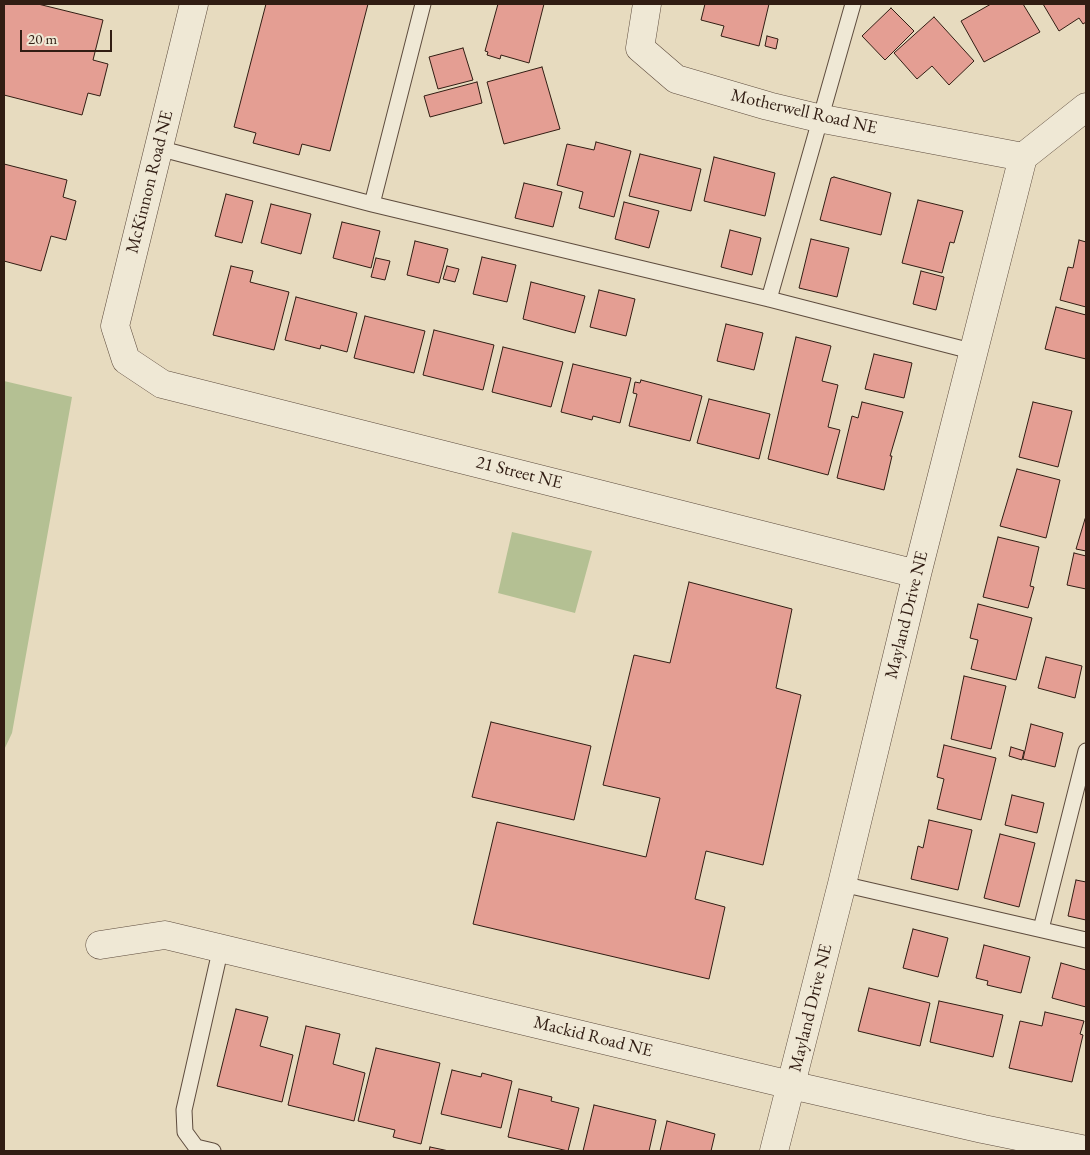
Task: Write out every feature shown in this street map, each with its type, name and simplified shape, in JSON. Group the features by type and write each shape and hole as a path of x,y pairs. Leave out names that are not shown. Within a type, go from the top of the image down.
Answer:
{"street":[{"name":"McKinnon Road NE","path":"126,360 116,326 194,4"},
{"name":"Motherwell Road NE","path":"647,4 640,48 676,79 768,106 818,118 1023,157"},
{"path":"1023,157 1086,108"},
{"name":"Mayland Drive NE","path":"774,1151 1023,157"},
{"name":"21 Street NE","path":"126,360 162,384 917,574"},
{"name":"Mackid Road NE","path":"100,945 165,935 791,1085 983,1129 1086,1150"}],"lane":[{"path":"372,204 423,4"},
{"path":"769,298 818,118 853,4"},
{"path":"158,148 372,204 769,298 975,352"},
{"path":"1041,930 1086,751"},
{"path":"842,884 1086,940"},
{"path":"212,1151 196,1147 185,1132 184,1110 221,947"}],"green space":[{"path":"4,381 72,397 12,733 4,750"},
{"path":"512,532 592,551 575,613 498,593"}],"building":[{"path":"4,4 38,4 103,20 93,60 108,64 100,96 88,93 82,115 4,95"},
{"path":"266,4 368,4 330,151 302,144 299,155 253,143 256,133 234,127"},
{"path":"498,4 544,4 529,63 501,55 500,59 487,55 488,52 485,51"},
{"path":"705,4 769,4 759,46 721,36 724,26 701,20"},
{"path":"991,4 1023,4 1040,32 984,62 961,21"},
{"path":"1043,4 1086,4 1086,22 1083,24 1079,18 1059,31"},
{"path":"891,8 914,31 885,60 862,36"},
{"path":"934,17 974,61 949,85 932,66 917,79 894,53"},
{"path":"767,36 778,39 776,49 765,46"},
{"path":"463,48 473,80 438,89 429,57"},
{"path":"542,67 560,129 504,144 487,82"},
{"path":"477,82 482,103 430,117 424,96"},
{"path":"596,142 631,151 614,217 579,208 583,192 557,185 567,144 594,150"},
{"path":"640,154 701,169 691,211 629,196"},
{"path":"714,157 775,173 765,216 704,201"},
{"path":"4,164 67,180 63,197 76,201 66,240 51,236 41,271 4,261"},
{"path":"834,177 891,193 881,235 820,220 831,178"},
{"path":"524,183 562,192 553,227 515,218"},
{"path":"226,194 253,201 242,243 215,236"},
{"path":"918,200 963,211 954,243 950,242 942,273 902,263"},
{"path":"624,202 659,211 649,248 615,239"},
{"path":"271,204 311,214 301,254 261,243"},
{"path":"342,222 380,231 371,268 333,258"},
{"path":"730,230 761,238 752,275 721,267"},
{"path":"811,239 849,248 837,297 799,288"},
{"path":"1079,240 1086,242 1086,307 1060,300 1068,267 1073,268"},
{"path":"415,241 448,249 439,283 407,275"},
{"path":"482,257 516,265 507,302 473,294"},
{"path":"376,258 390,261 385,280 371,277"},
{"path":"231,266 253,271 250,282 289,292 274,350 213,335"},
{"path":"447,266 459,269 455,282 443,279"},
{"path":"921,271 944,277 936,310 913,304"},
{"path":"531,282 585,296 575,333 523,319"},
{"path":"599,290 635,299 626,336 590,327"},
{"path":"296,297 357,313 347,352 321,345 320,349 285,340"},
{"path":"1056,307 1086,315 1086,359 1045,349"},
{"path":"365,316 425,331 414,373 354,358"},
{"path":"726,324 763,333 754,370 717,361"},
{"path":"434,330 494,345 483,390 423,375"},
{"path":"796,337 831,346 822,381 838,385 828,427 840,430 828,475 768,459"},
{"path":"503,347 563,362 551,407 492,392"},
{"path":"874,354 912,363 904,398 865,389"},
{"path":"573,364 631,378 620,423 593,416 592,420 561,412"},
{"path":"641,380 702,396 690,441 629,426 637,394 633,393 635,382 640,383"},
{"path":"709,399 770,414 759,459 697,443"},
{"path":"862,402 903,412 890,456 892,456 884,490 837,478 852,416 858,418"},
{"path":"1033,402 1072,411 1058,467 1019,457"},
{"path":"1017,469 1060,480 1046,538 1000,526"},
{"path":"1086,519 1086,551 1076,549"},
{"path":"998,537 1039,547 1030,586 1034,587 1028,608 983,597"},
{"path":"1074,553 1086,556 1086,589 1067,585"},
{"path":"689,582 792,609 776,688 801,695 763,865 706,851 695,899 725,907 709,979 473,924 497,822 646,857 660,798 603,785 634,655 670,663"},
{"path":"978,604 1032,618 1016,680 971,669 978,640 970,638"},
{"path":"1046,657 1082,666 1075,698 1038,688"},
{"path":"964,676 1006,686 991,749 951,739"},
{"path":"491,722 591,746 574,820 472,797"},
{"path":"1031,724 1063,733 1055,767 1023,759"},
{"path":"944,745 996,758 981,820 937,809 944,779 937,777"},
{"path":"1011,747 1024,751 1022,760 1009,756"},
{"path":"1012,795 1044,803 1037,833 1005,825"},
{"path":"929,820 972,830 958,890 911,879 918,846 923,848"},
{"path":"1000,834 1035,843 1019,907 984,898"},
{"path":"1076,880 1086,882 1086,920 1068,916"},
{"path":"913,929 948,938 938,977 903,968"},
{"path":"984,945 1030,957 1021,993 987,985 988,981 976,978"},
{"path":"1061,963 1086,970 1086,1007 1052,998"},
{"path":"869,988 930,1003 920,1046 858,1031"},
{"path":"939,1001 1003,1015 993,1057 930,1042"},
{"path":"236,1009 268,1017 260,1046 293,1055 282,1102 217,1086"},
{"path":"1045,1012 1084,1021 1080,1034 1083,1035 1072,1082 1009,1068 1020,1021 1042,1026"},
{"path":"306,1026 340,1034 333,1064 365,1073 354,1121 288,1105"},
{"path":"376,1048 440,1063 421,1144 393,1137 395,1130 358,1121"},
{"path":"452,1070 481,1077 482,1073 512,1081 501,1128 441,1114"},
{"path":"519,1089 552,1097 551,1101 579,1108 568,1151 508,1137"},
{"path":"594,1105 656,1120 649,1151 583,1151"},
{"path":"667,1121 715,1134 711,1151 660,1151"},
{"path":"430,1147 449,1151 429,1151"}]}
